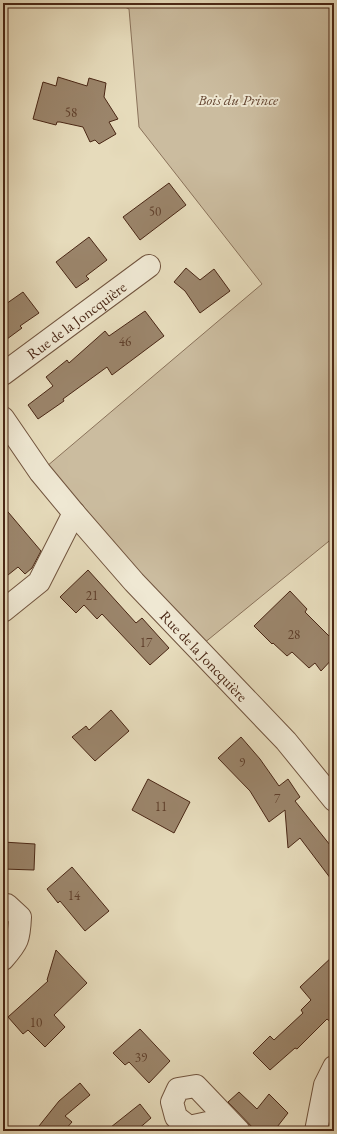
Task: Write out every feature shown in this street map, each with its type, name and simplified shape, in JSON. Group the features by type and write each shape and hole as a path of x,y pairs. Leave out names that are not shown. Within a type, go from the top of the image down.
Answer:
{"street":[{"name":"Rue de la Joncquière","path":"3,374 149,266"},
{"name":"Rue de la Joncquière","path":"3,418 40,472 74,513 134,582 286,741 334,800"},
{"path":"3,611 39,582 74,513"},
{"path":"3,906 7,906 20,917 20,936 3,958"},
{"path":"316,1131 325,1085 334,1067"},
{"path":"316,1131 334,1117"}],"green space":[{"name":"Bois du Prince","path":"117,3 334,3 334,537 198,648 40,472 262,284 139,127 129,9"}],"building":[{"path":"58,77 87,86 89,78 106,83 104,97 118,119 109,122 116,134 99,144 95,140 90,142 83,127 60,122 57,122 56,125 33,119 43,82 56,86"},
{"path":"169,183 186,205 140,240 123,217"},
{"path":"89,237 107,260 86,276 89,279 76,288 56,262"},
{"path":"186,268 200,280 214,269 230,291 200,313 185,291 174,282"},
{"path":"23,292 39,313 20,326 22,328 3,342 3,306"},
{"path":"145,311 164,336 112,375 107,367 63,399 64,401 38,419 28,405 53,386 46,377 67,360 69,363 105,331 109,336"},
{"path":"3,506 41,551 32,568 25,574 18,567 3,579"},
{"path":"88,570 136,623 142,618 169,648 150,665 102,614 97,619 84,605 76,613 60,597"},
{"path":"290,591 307,609 305,612 334,641 334,657 321,671 315,663 309,668 292,652 287,656 273,643 272,644 254,626"},
{"path":"111,710 129,731 95,761 72,737 86,726 89,730"},
{"path":"241,737 260,759 279,786 288,779 300,797 295,801 334,850 334,883 300,838 288,848 285,810 269,822 250,791 218,758"},
{"path":"148,779 190,802 174,833 132,810"},
{"path":"3,842 35,844 34,870 3,869"},
{"path":"72,867 109,911 85,931 60,901 58,903 47,889"},
{"path":"56,950 87,983 54,1015 65,1027 45,1047 28,1030 23,1034 8,1017 48,981 47,980"},
{"path":"334,955 334,1025 327,1019 297,1049 295,1048 270,1070 253,1053 270,1036 274,1040 303,1013 301,1010 311,1000 300,987"},
{"path":"140,1029 170,1061 149,1083 129,1062 125,1065 113,1053"},
{"path":"80,1083 90,1095 65,1116 72,1122 64,1131 35,1131 59,1101"},
{"path":"239,1092 257,1109 269,1094 288,1113 274,1131 256,1131 228,1102"},
{"path":"140,1104 151,1118 136,1131 106,1131"}]}
